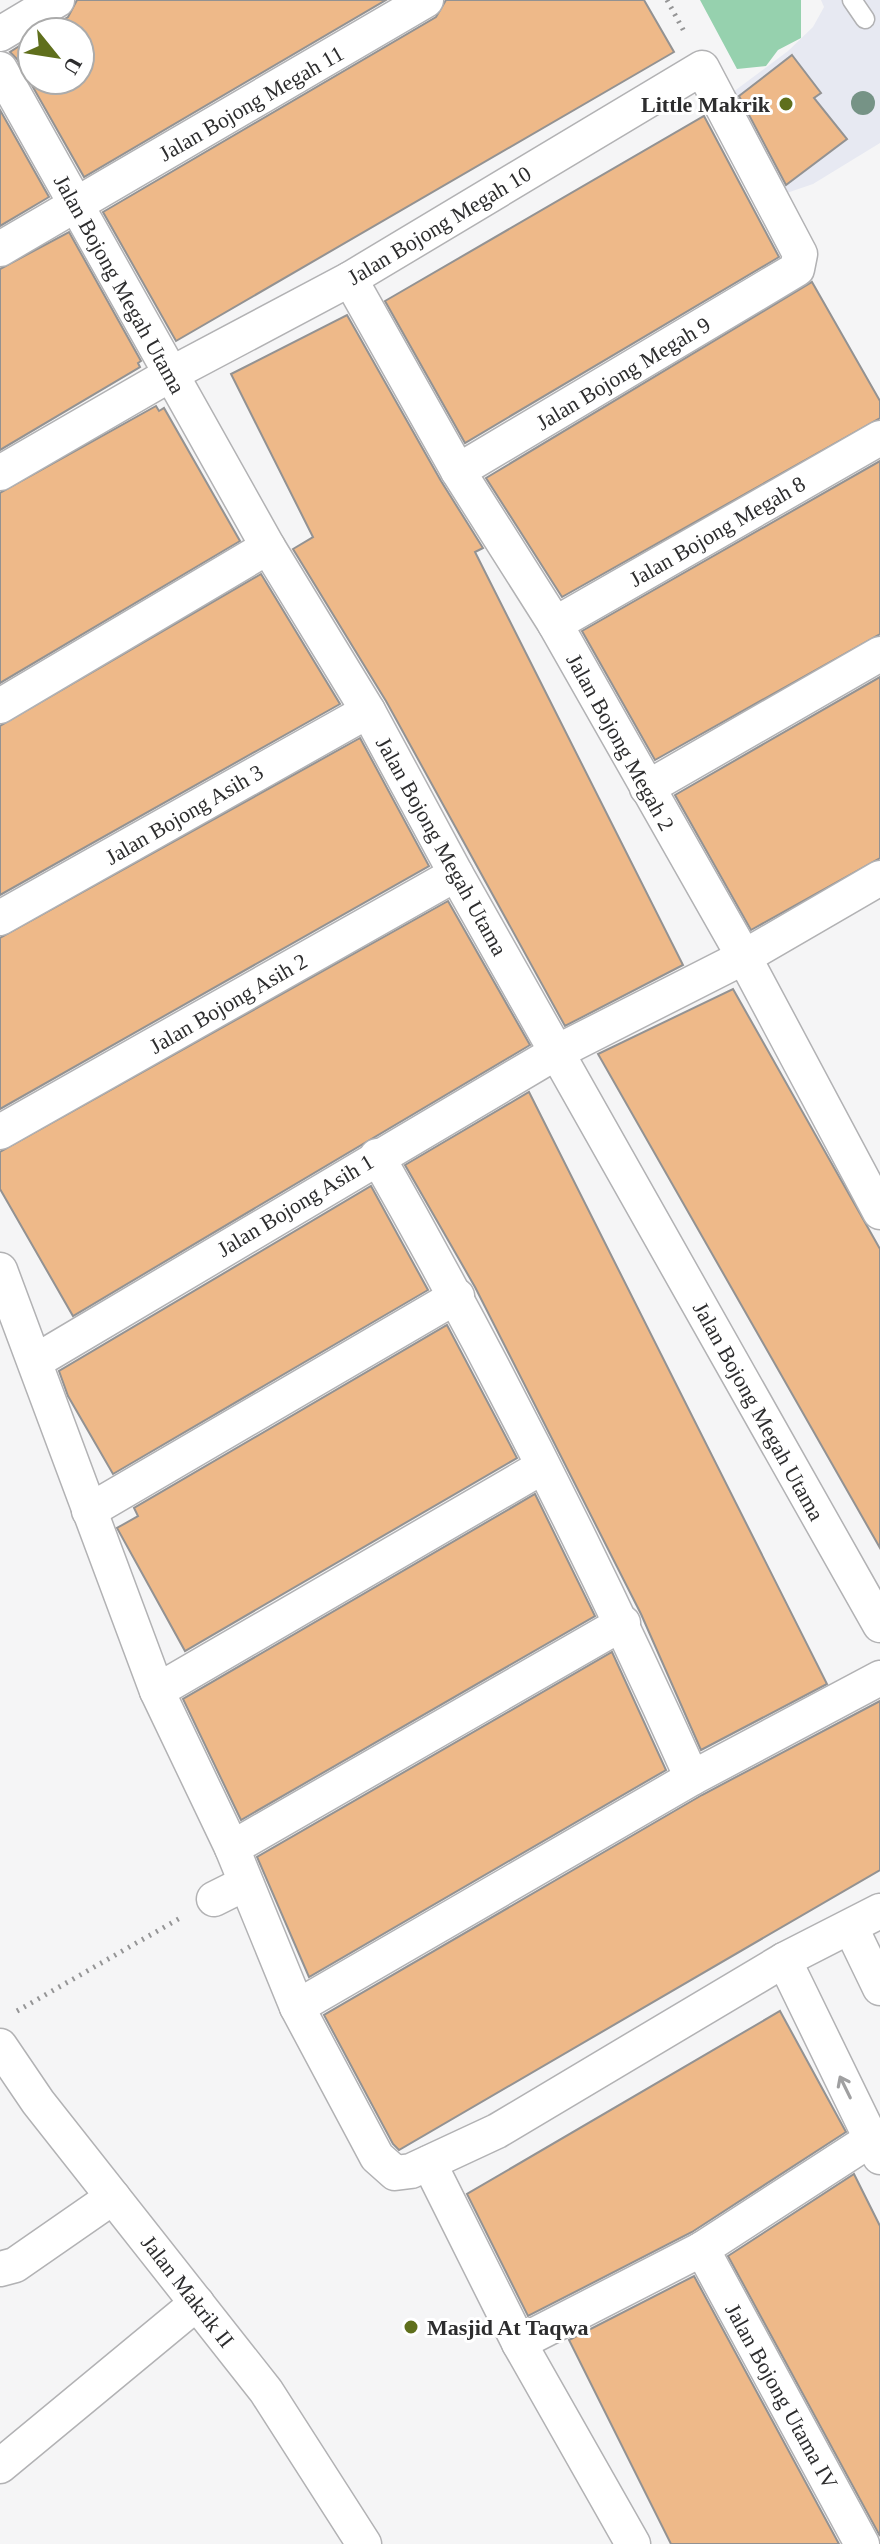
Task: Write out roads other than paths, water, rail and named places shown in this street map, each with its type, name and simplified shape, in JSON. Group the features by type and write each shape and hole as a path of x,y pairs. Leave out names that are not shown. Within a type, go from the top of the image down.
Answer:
{"street":[{"path":"0,34 57,0"},
{"name":"Jalan Bojong Megah 11","path":"0,249 426,0"},
{"name":"Jalan Bojong Megah 9","path":"458,471 797,269 800,254 702,68"},
{"name":"Jalan Bojong Megah 10","path":"0,473 171,374 350,279 702,68"},
{"name":"Jalan Bojong Megah Utama","path":"0,69 268,547 368,711 456,874 880,1625"},
{"name":"Jalan Bojong Megah 2","path":"350,279 458,471 555,624 744,957 880,1212"},
{"name":"Jalan Bojong Megah 8","path":"555,624 880,438"},
{"path":"0,706 268,547"},
{"path":"647,788 880,654"},
{"name":"Jalan Bojong Asih 3","path":"0,918 368,711"},
{"name":"Jalan Bojong Asih 2","path":"0,1132 456,874"},
{"path":"557,1052 744,957 880,878"},
{"name":"Jalan Bojong Asih 1","path":"36,1361 557,1052"},
{"path":"377,1156 457,1296 623,1623 692,1778"},
{"path":"0,1270 157,1691 232,1848 244,1884 297,2007 377,2157 395,2173 411,2171 497,2131 784,1960 866,1920 880,1988"},
{"path":"89,1511 457,1296"},
{"path":"157,1691 542,1467"},
{"path":"232,1848 623,1623"},
{"path":"297,2007 692,1778 880,1678"},
{"path":"214,1899 244,1884"},
{"path":"519,2343 702,2249 875,2148 784,1960"},
{"name":"Jalan Makrik II","path":"0,2046 38,2102 266,2391 364,2544"},
{"path":"429,2163 519,2343 633,2544"},
{"path":"0,2269 15,2265 113,2197"},
{"name":"Jalan Bojong Utama IV","path":"702,2249 862,2544"},
{"path":"0,2466 197,2303"}],"lane":[{"path":"852,0 865,19"}],"place":[{"name":"Little Makrik","path":"786,104"},
{"name":"Masjid At Taqwa","path":"411,2327"}]}
